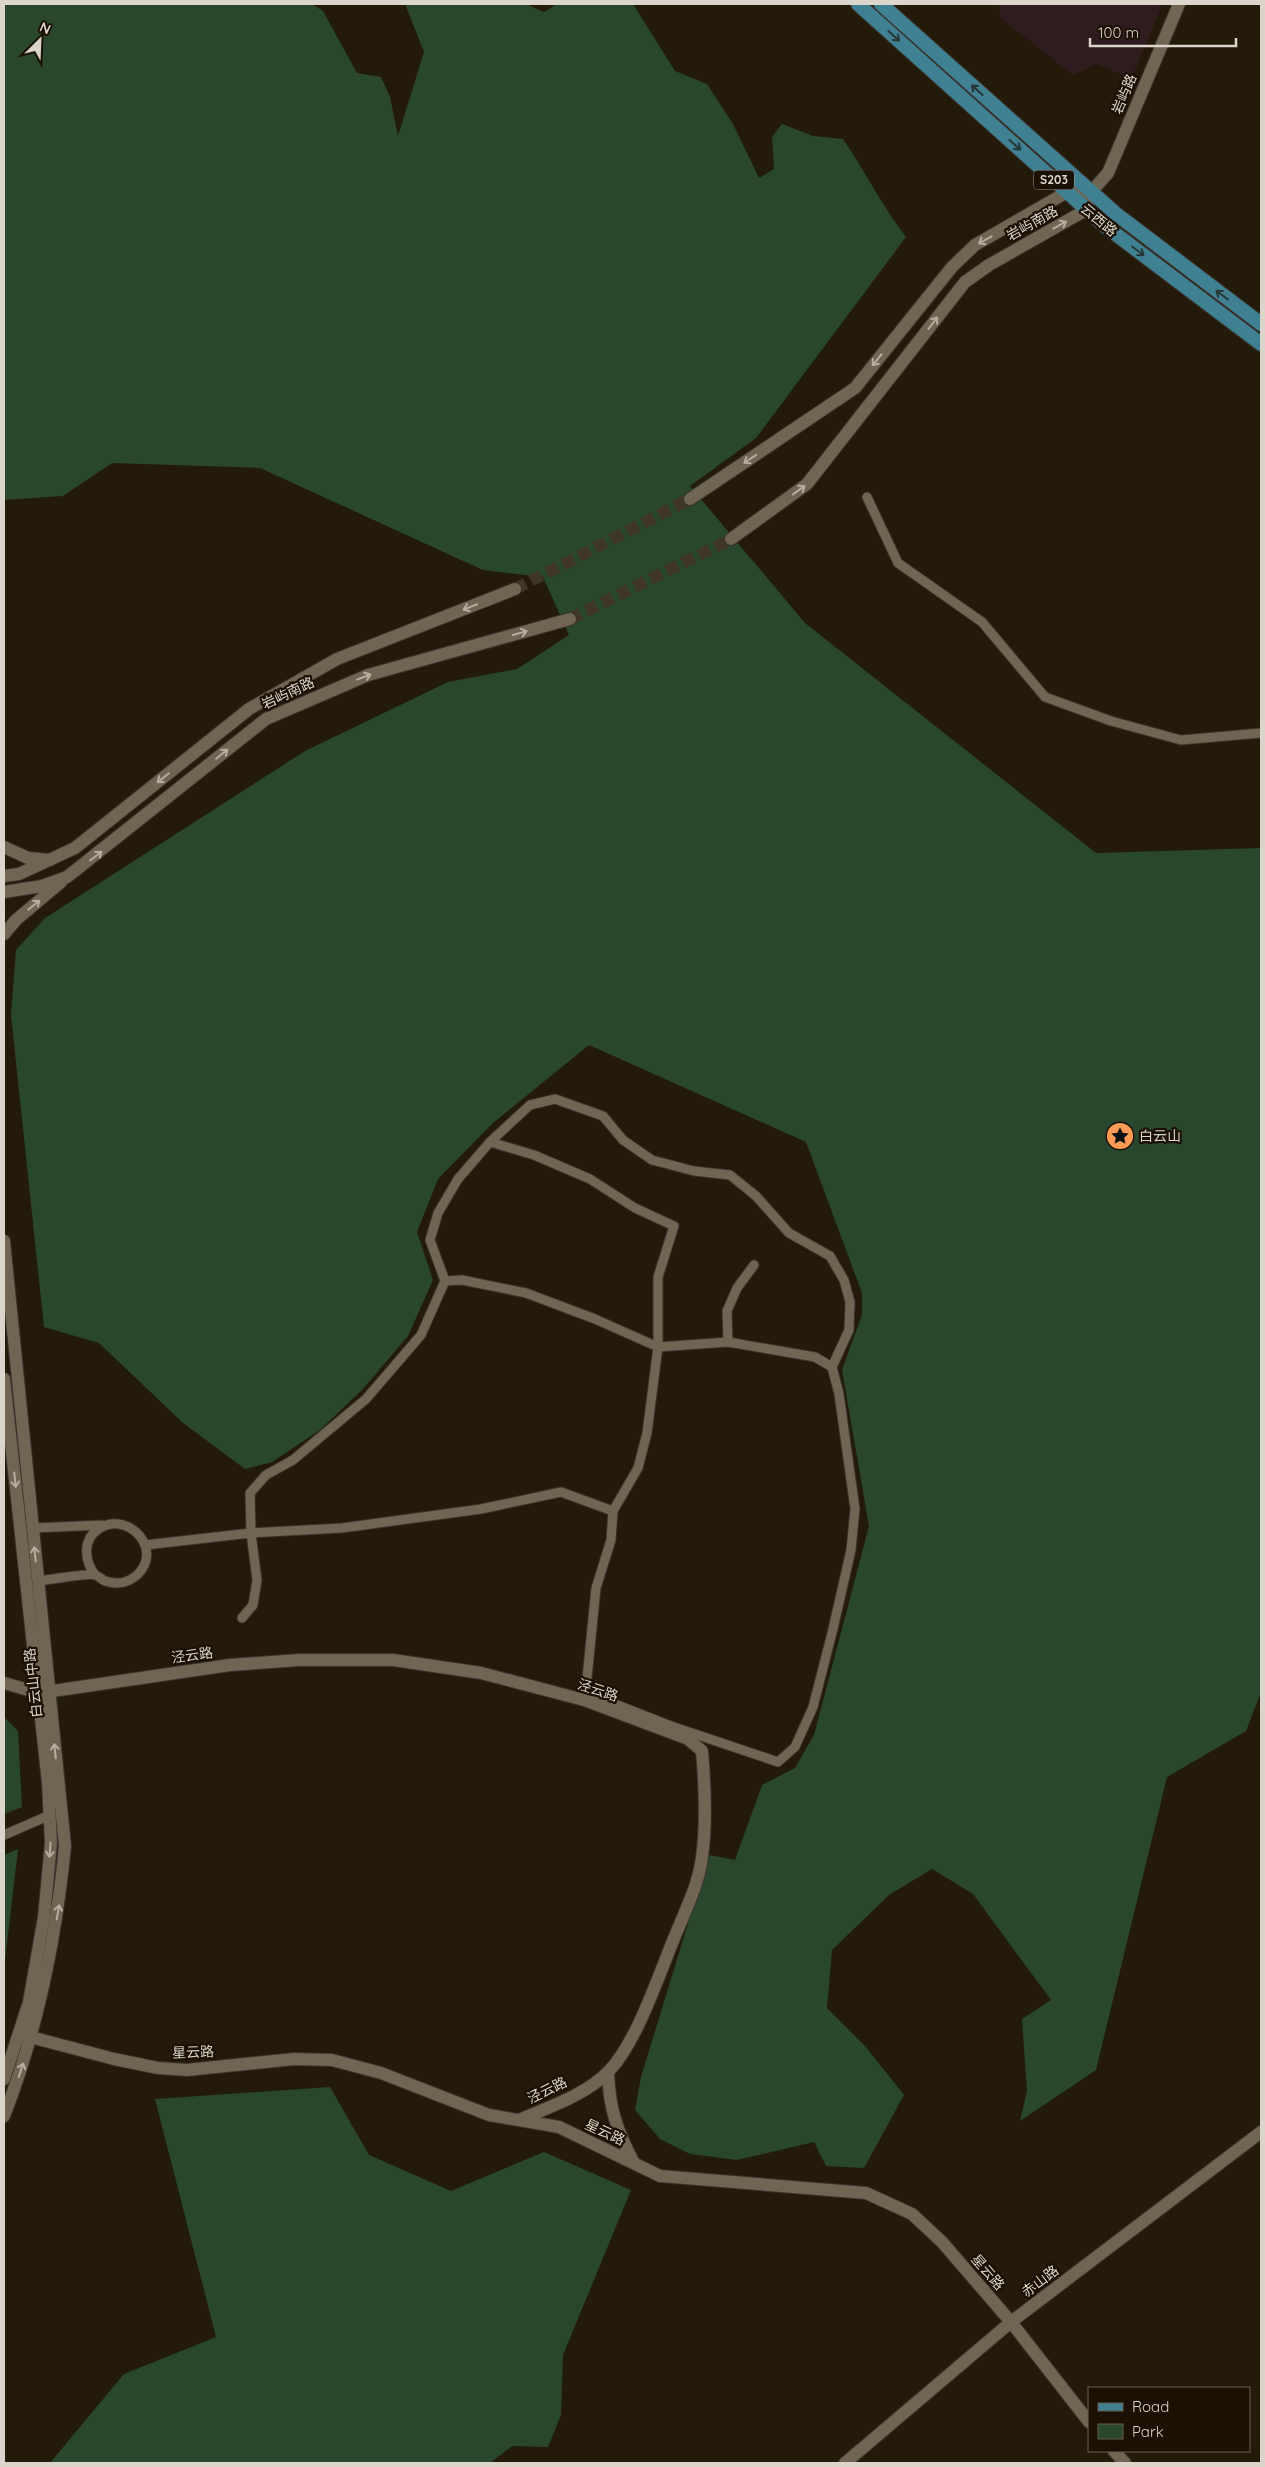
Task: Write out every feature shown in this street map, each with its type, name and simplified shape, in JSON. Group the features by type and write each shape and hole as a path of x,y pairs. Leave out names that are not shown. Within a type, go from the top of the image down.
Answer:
{"main road":[{"name":"云西路","path":"858,4 1086,210 1261,344"},
{"name":"云西路","path":"881,4 1115,213 1261,324"},
{"name":"岩屿路","path":"1091,192 1108,173 1179,4"},
{"name":"岩屿南路","path":"690,499 855,388 952,267 975,245 1067,192 1091,192"},
{"path":"1086,210 1091,192"},
{"name":"岩屿南路","path":"731,539 807,484 966,282 989,264 1086,210"},
{"name":"岩屿南路","path":"4,876 19,874 75,848 250,709 337,658 515,589"},
{"name":"岩屿南路","path":"4,892 42,886 67,877 266,719 368,675 570,619"},
{"path":"4,847 28,858 50,860"},
{"path":"4,934 16,920 67,877"},
{"name":"白云山中路","path":"4,1241 38,1581 51,1843 44,1917 29,2002 4,2080"},
{"name":"白云山中路","path":"4,1379 65,1846 58,1909 31,2037 4,2116"},
{"name":"泾云路","path":"44,1692 230,1665 299,1660 393,1660 480,1673 586,1697 688,1739 702,1751 706,1788 702,1858 692,1893 650,1998 623,2053 608,2072 569,2098 519,2120"},
{"path":"4,1683 44,1692"},
{"name":"星云路","path":"18,2034 114,2059 158,2068 187,2070 294,2059 332,2060 381,2073 489,2115 559,2127 660,2176 866,2194 912,2214 942,2242 1011,2322 1088,2421"},
{"path":"608,2072 609,2099 619,2134 634,2163"},
{"name":"赤山路","path":"844,2463 1011,2322 1261,2132"},
{"path":"1115,2452 1125,2463"}],"street":[{"path":"867,497 898,562 982,622 1046,697 1111,721 1181,740 1261,733"},
{"path":"242,1618 253,1605 257,1580 251,1533 250,1493 266,1476 293,1460 366,1399 421,1335 445,1281 430,1240 438,1214 458,1179 490,1142 530,1105 556,1099 603,1116 623,1140 652,1160 694,1171 730,1175 756,1196 789,1233 830,1256 844,1280 850,1302 849,1330 832,1367 838,1394 855,1509 852,1542 833,1629 813,1707 795,1747 778,1762 586,1697 596,1588 611,1540 613,1511 638,1468 647,1433 658,1347 658,1277 674,1226 636,1208 590,1179 534,1155 490,1142"},
{"path":"728,1342 726,1310 737,1288 754,1264"},
{"path":"445,1281 462,1280 526,1293 595,1319 658,1347 728,1342 815,1357 832,1367"},
{"path":"145,1545 251,1533 342,1528 481,1510 561,1492 613,1511"},
{"path":"33,1528 115,1523 129,1526 141,1536 145,1545 144,1564 132,1579 113,1583 95,1575 89,1567 87,1547 90,1538 105,1525"},
{"path":"38,1581 95,1575"},
{"path":"4,1835 50,1815"}],"shaded area":[{"path":"999,4 1163,4 1131,79 1097,64 1073,75 1000,18"}],"green space":[{"path":"4,4 312,4 323,11 357,73 381,77 390,97 398,136 424,52 405,4 526,4 544,12 557,4 633,4 675,71 707,84 733,124 759,178 774,169 772,137 782,124 813,136 843,139 906,237 756,438 690,486 805,623 1096,853 1261,848 1261,1692 1246,1731 1167,1777 1096,2070 1020,2121 1027,2091 1022,2019 1051,2000 973,1894 932,1869 889,1895 832,1950 827,2008 866,2047 904,2095 864,2168 826,2166 814,2142 737,2160 690,2154 660,2139 635,2110 641,2077 709,1855 735,1860 762,1785 795,1768 814,1735 869,1526 842,1370 862,1315 862,1293 806,1142 589,1045 493,1123 438,1179 417,1232 433,1280 408,1336 363,1389 320,1430 272,1462 245,1469 183,1423 99,1343 44,1327 11,1015 16,950 45,918 305,751 448,682 517,669 569,635 543,577 483,570 260,468 112,463 63,496 4,500"},
{"path":"4,1717 18,1731 22,1807 4,1814"},
{"path":"18,1849 5,1961 4,1967 4,1855"},
{"path":"330,2087 369,2155 451,2191 544,2152 631,2190 563,2355 561,2415 548,2447 512,2446 490,2463 50,2463 124,2374 216,2337 155,2099"}],"tunnel":[{"path":"515,589 690,499"},
{"path":"570,619 731,539"}],"place":[{"name":"白云山","path":"1120,1136"}]}
